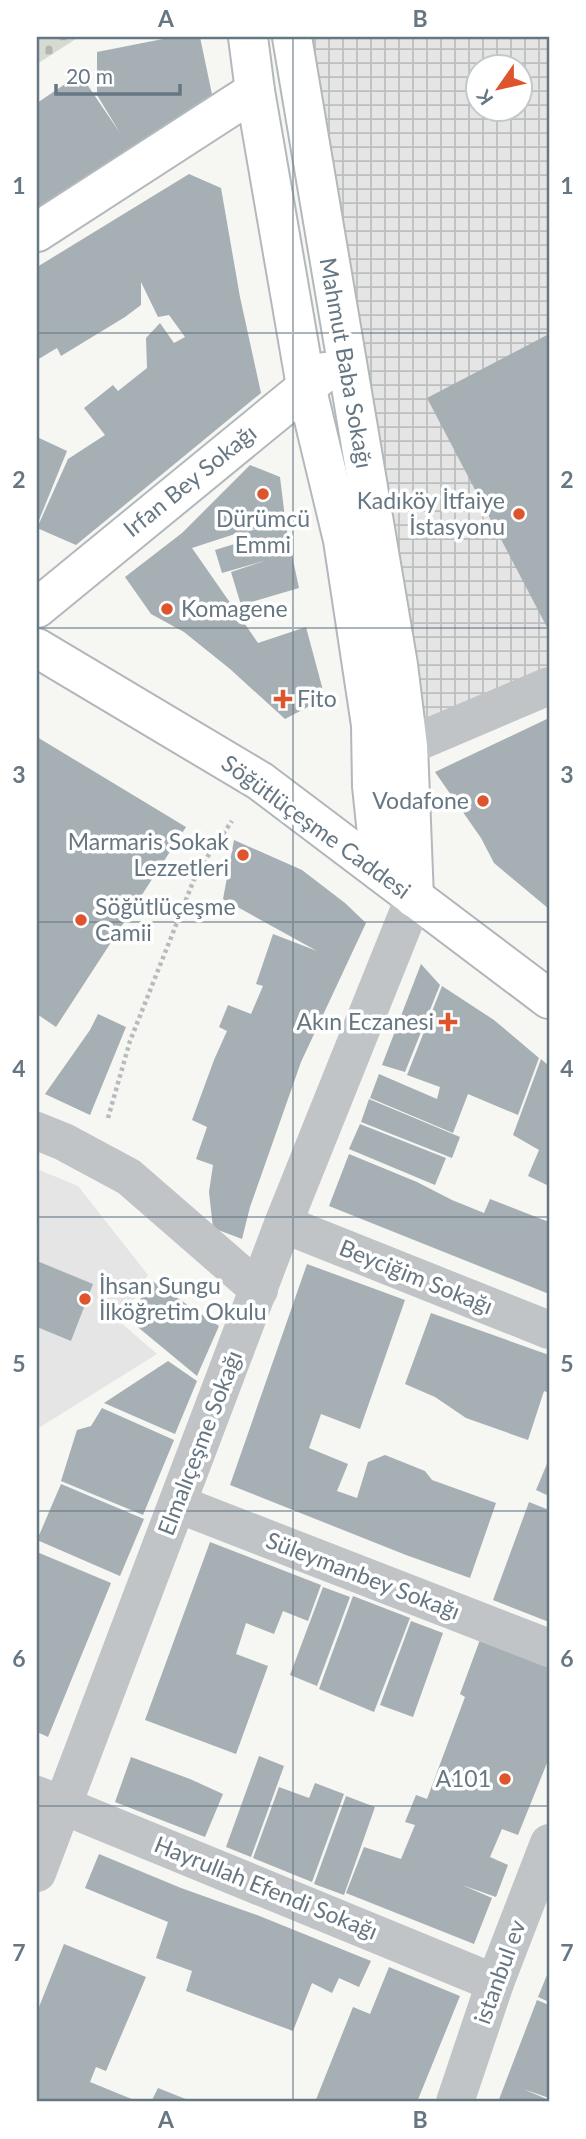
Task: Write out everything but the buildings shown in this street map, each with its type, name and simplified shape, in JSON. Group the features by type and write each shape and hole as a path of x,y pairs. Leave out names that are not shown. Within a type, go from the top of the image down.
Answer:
{"street":[{"name":"Mahmut Baba Sokağı","path":"248,37 306,386 343,540 371,725 372,786 381,872"},
{"name":"Mahmut Baba Sokağı","path":"292,37 398,665 408,746 414,898"},
{"path":"37,232 255,91"},
{"name":"Irfan Bey Sokağı","path":"37,608 306,386 345,357"},
{"name":"Söğütlüçeşme Caddesi","path":"37,648 260,781 549,999"},
{"path":"408,746 549,686"},
{"name":"Elmalıçeşme Sokağı","path":"37,1873 50,1800 177,1504 283,1224 414,898"},
{"path":"37,1132 64,1142 129,1177 259,1290"},
{"name":"Beyciğim Sokağı","path":"283,1224 549,1330"},
{"name":"Süleymanbey Sokağı","path":"177,1504 549,1648"},
{"name":"Hayrullah Efendi Sokağı","path":"50,1800 495,1983"},
{"name":"istanbul ev","path":"455,2102 495,1983 549,1843"}],"path":[{"path":"97,1160 130,1041 197,872 232,821"}],"shaded area":[{"path":"310,37 549,37 549,672 424,726"},
{"name":"İhsan Sungu İlköğretim Okulu","path":"37,1169 78,1186 148,1275 120,1322 157,1354 37,1429"}],"green space":[{"path":"37,37 79,37 37,64"}],"place":[{"name":"Dürümcü Emmi","path":"263,494"},
{"name":"Kadıköy İtfaiye İstasyonu","path":"519,514"},
{"name":"Komagene","path":"167,609"},
{"name":"Fito","path":"283,699"},
{"name":"Vodafone","path":"483,801"},
{"name":"Marmaris Sokak Lezzetleri","path":"243,855"},
{"name":"Söğütlüçeşme Camii","path":"81,920"},
{"name":"Akın Eczanesi","path":"448,1022"},
{"name":"İhsan Sungu İlköğretim Okulu","path":"85,1299"},
{"name":"A101","path":"505,1779"}]}
